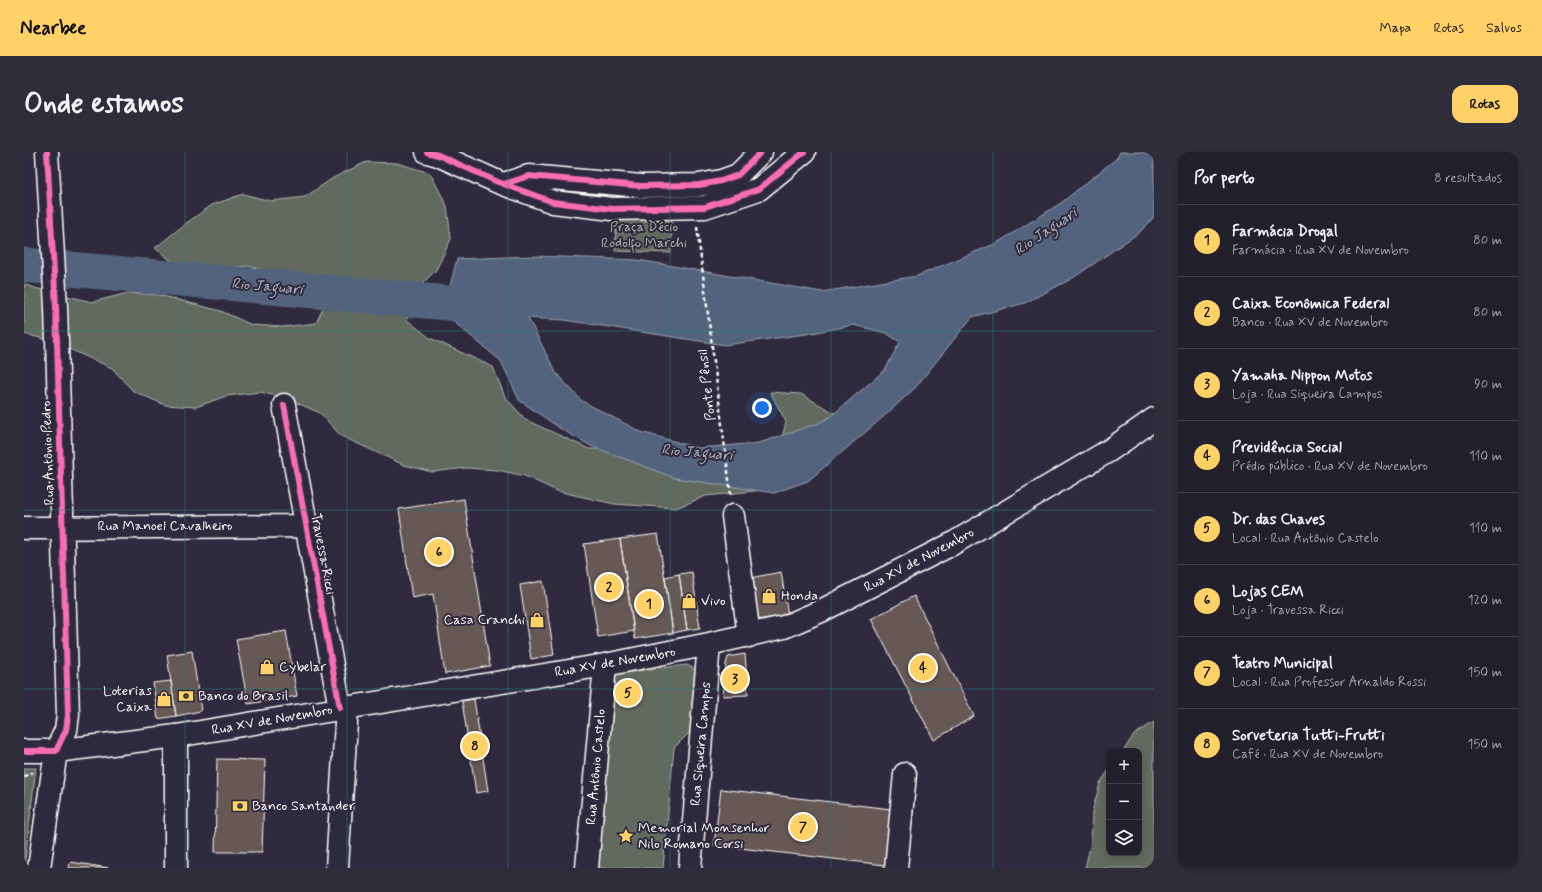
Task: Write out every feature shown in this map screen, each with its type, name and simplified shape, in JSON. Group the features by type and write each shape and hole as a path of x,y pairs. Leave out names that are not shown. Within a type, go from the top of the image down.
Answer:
{"street":[{"name":"Rua Antônio Pedro","path":"39,868 56,750 66,730 68,715 56,307 47,152"},
{"path":"427,152 438,155 504,184 553,202 612,209 705,207 759,189 804,152"},
{"path":"504,184 529,176 642,186 699,185 721,181 738,175 761,152"},
{"name":"Travessa Ricci","path":"284,405 305,526 344,708 338,868"},
{"name":"Rua XV de Novembro","path":"24,752 56,750 176,736 605,665 749,636 784,626 821,611 952,544 1110,450 1154,419"},
{"path":"733,516 749,636"},
{"name":"Rua Manoel Cavalheiro","path":"24,528 305,526"},
{"name":"Rua Siqueira Campos","path":"690,868 710,644"},
{"name":"Rua Antônio Castelo","path":"587,868 605,665"},
{"path":"176,736 176,868"},
{"path":"896,868 905,774"}],"green space":[{"path":"366,162 397,163 430,173 447,206 451,239 436,270 414,292 407,320 430,338 493,367 505,397 526,420 589,449 778,453 786,422 770,392 801,394 859,427 773,489 706,496 676,508 614,504 557,491 525,476 497,470 466,468 432,472 404,465 341,436 320,413 288,399 260,392 226,396 196,407 165,405 133,391 112,368 49,340 24,334 24,284 92,302 128,293 159,295 221,311 252,325 283,327 316,323 331,292 308,275 276,273 248,266 214,270 178,266 155,248 212,205 243,194 271,201 305,197 333,178"},
{"name":"Praça Décio Rodolfo Marchi","path":"616,218 672,220 671,253 615,251"},
{"path":"687,665 695,671 690,732 674,748 663,868 595,868 612,678 617,673"},
{"path":"1154,722 1154,868 1085,868 1091,843 1092,812 1100,783 1106,774 1106,856 1142,856 1142,748 1125,748 1134,735"},
{"path":"24,768 36,768 24,868"}],"water":[{"path":"1120,152 1154,152 1154,217 1140,232 1073,278 1025,303 972,317 915,388 882,418 808,481 774,493 675,478 591,446 561,429 519,400 501,361 443,313 457,259 534,256 638,260 822,292 917,276 997,243 1061,203 1117,158","holes":["528,318 564,320 725,345 807,334 853,325 886,333 900,342 885,370 830,417 819,423 759,443 698,448 641,432 582,401 556,373"]}],"building":[{"path":"464,499 490,666 445,674 433,594 412,598 399,509"},
{"path":"658,534 673,633 635,639 620,539"},
{"path":"620,539 634,631 598,637 584,544"},
{"name":"Vivo","path":"692,572 700,628 687,630 679,574"},
{"name":"Honda","path":"781,572 788,615 757,620 750,578"},
{"path":"679,574 687,630 673,633 665,577"},
{"name":"Casa Cranchi","path":"543,581 554,655 531,659 520,585"},
{"path":"914,596 974,716 934,740 871,619"},
{"name":"Cybelar","path":"286,631 297,696 248,704 236,639"},
{"name":"Banco do Brasil","path":"192,651 201,711 176,716 167,655"},
{"path":"745,654 748,695 723,696 728,657"},
{"name":"Loterias Caixa","path":"171,681 176,716 158,719 153,683"},
{"path":"628,685 636,696 629,701 621,691"},
{"path":"474,699 488,791 476,793 462,701"},
{"name":"Banco Santander","path":"217,759 265,760 262,852 215,852"},
{"path":"721,789 891,809 885,865 714,845"},
{"path":"70,862 109,868 69,868"}],"waterway":[{"name":"Rio Jaguari","path":"24,265 493,307"}],"cycle path":[{"path":"24,751 56,751 66,730 68,715 56,307 47,152"},
{"path":"427,152 438,155 498,182 553,202 612,209 705,207 759,189 804,152"},
{"path":"504,184 529,176 641,186 699,185 721,181 738,175 761,152"},
{"path":"284,405 340,708"}],"place":[{"name":"Lojas CEM","path":"439,552"},
{"name":"Caixa Econômica Federal","path":"609,587"},
{"name":"Honda","path":"769,596"},
{"name":"Vivo","path":"689,601"},
{"name":"Farmácia Drogal","path":"649,604"},
{"name":"Casa Cranchi","path":"537,620"},
{"name":"Cybelar","path":"267,667"},
{"name":"Previdência Social","path":"923,668"},
{"name":"Yamaha Nippon Motos","path":"735,679"},
{"name":"Dr. das Chaves","path":"628,693"},
{"name":"Banco do Brasil","path":"186,696"},
{"name":"Loterias Caixa","path":"164,699"},
{"name":"Sorveteria Tutti-Frutti","path":"475,746"},
{"name":"Banco Santander","path":"240,806"},
{"name":"Teatro Municipal","path":"803,827"},
{"name":"Memorial Monsenhor Nilo Romano Corsi","path":"626,836"}]}
